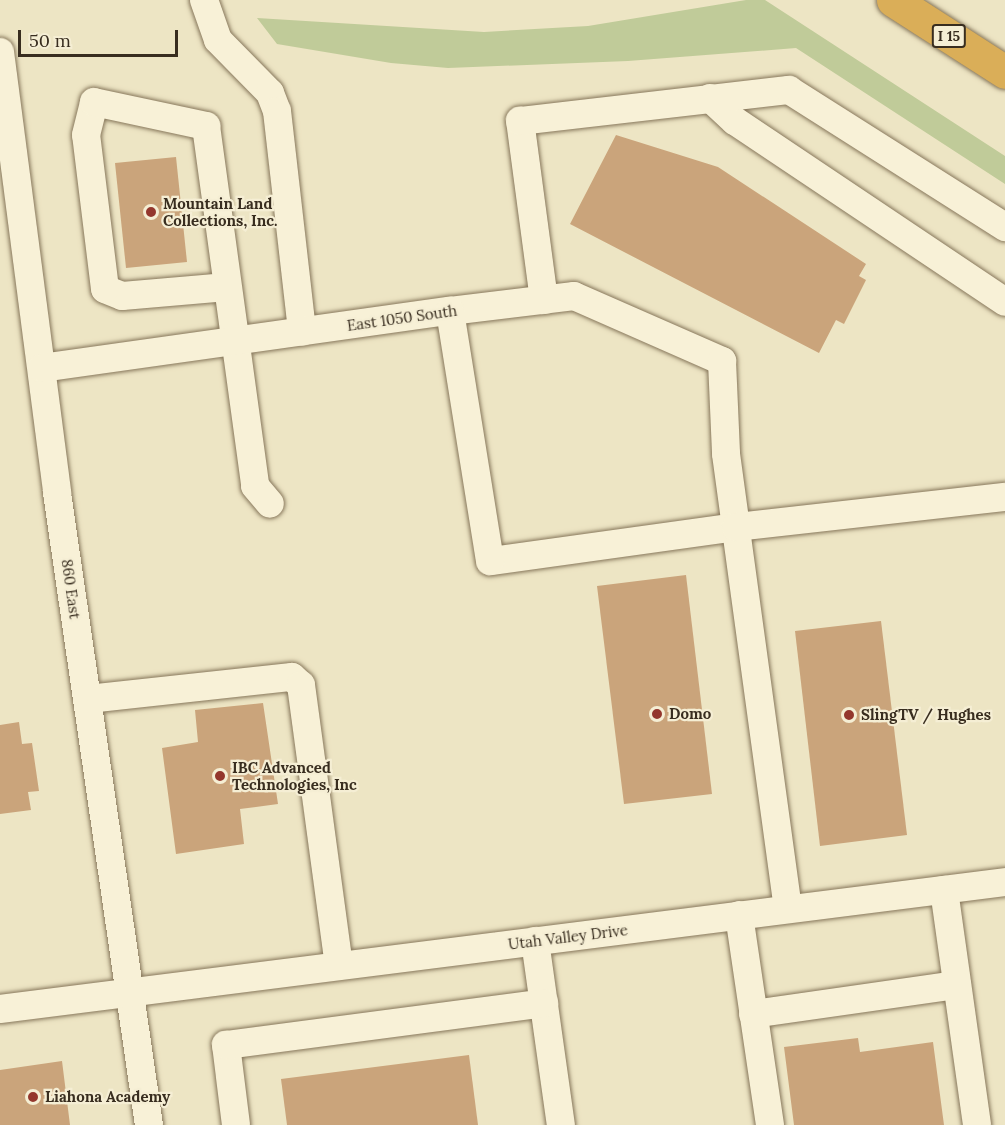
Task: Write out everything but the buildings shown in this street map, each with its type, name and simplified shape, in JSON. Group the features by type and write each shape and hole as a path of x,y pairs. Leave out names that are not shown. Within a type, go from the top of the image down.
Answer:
{"highway":[{"name":"I 15","path":"893,0 1005,72"}],"street":[{"path":"204,0 218,40 270,93 277,111 302,332"},
{"name":"860 East","path":"0,52 42,368 149,1125"},
{"path":"544,300 520,121 789,90 1005,227"},
{"path":"710,98 735,121 1005,303"},
{"path":"227,287 122,296 105,289 87,135 94,102 206,126 255,486 270,504"},
{"name":"East 1050 South","path":"42,368 574,296 722,361 726,454 736,527"},
{"path":"450,311 490,561 736,527 1005,497"},
{"path":"736,527 788,909"},
{"path":"88,699 292,677 301,685 339,965"},
{"name":"Utah Valley Drive","path":"0,1009 1005,882"},
{"path":"944,890 977,1125"},
{"path":"739,915 770,1125"},
{"path":"535,941 561,1125"},
{"path":"753,1014 957,985"},
{"path":"236,1125 226,1045 544,1003"}],"green space":[{"path":"746,0 765,0 1005,156 1005,184 796,48 628,61 448,68 391,63 277,44 257,18 484,32 588,26"}],"place":[{"name":"Mountain Land Collections, Inc.","path":"151,212"},
{"name":"Domo","path":"657,714"},
{"name":"SlingTV / Hughes","path":"849,715"},
{"name":"IBC Advanced Technologies, Inc","path":"220,776"},
{"name":"Liahona Academy","path":"33,1097"}]}
